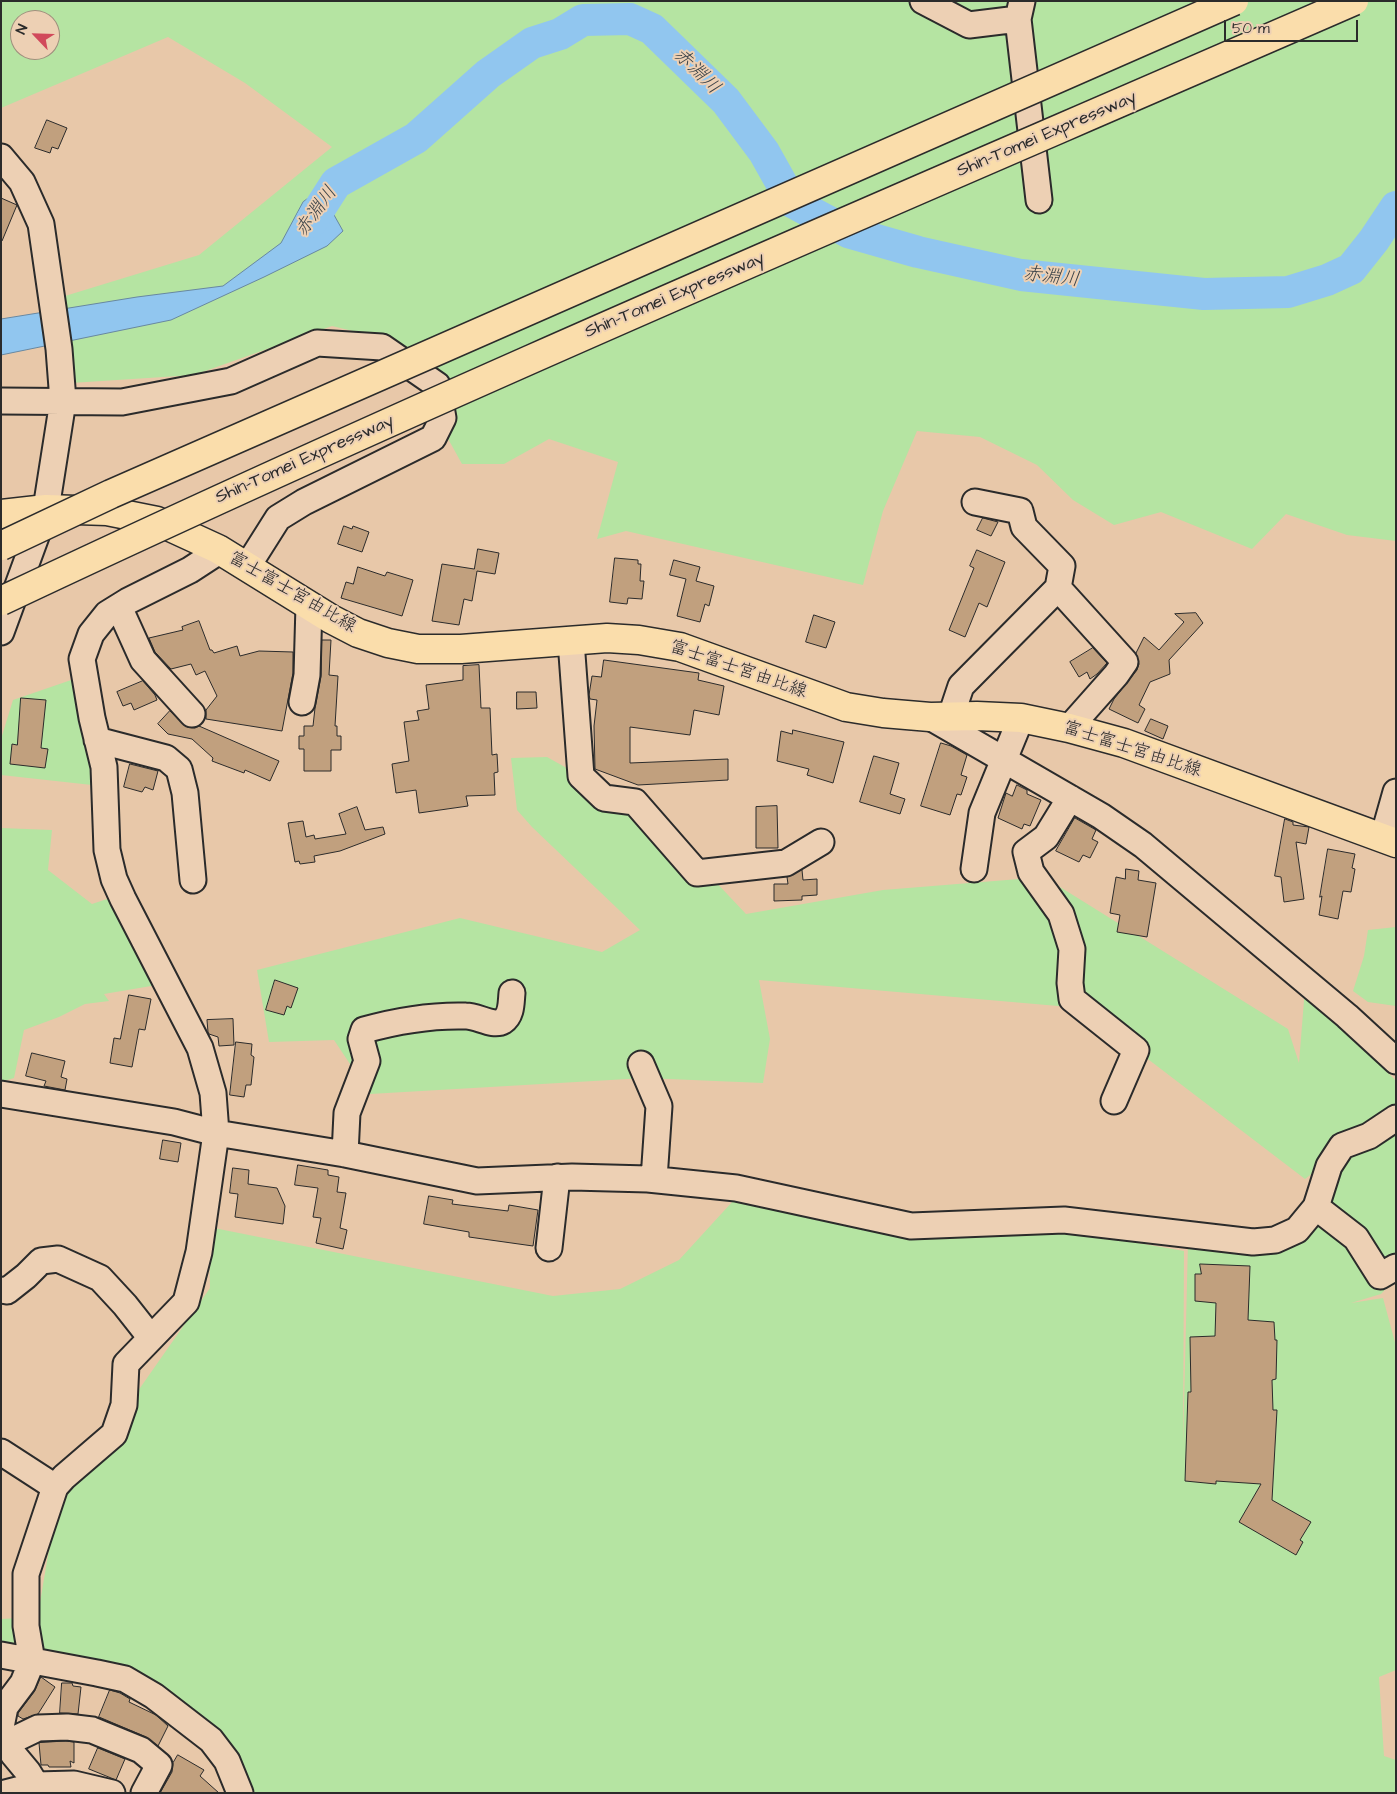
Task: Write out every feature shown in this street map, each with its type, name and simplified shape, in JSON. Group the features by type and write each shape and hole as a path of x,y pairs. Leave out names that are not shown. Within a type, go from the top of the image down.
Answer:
{"main road":[{"path":"1,546 111,494 1234,1"},
{"name":"Shin-Tomei Expressway","path":"1,601 491,376 1354,1"},
{"name":"富士富士宮由比線","path":"1,514 46,509 107,510 156,521 218,549 358,633 388,643 418,649 461,649 607,638 680,646 846,707 883,713 1021,718 1069,728 1124,744 1389,840"}],"street":[{"path":"923,1 969,25 1020,10 1039,200"},
{"path":"1,157 22,182 41,224 59,349 63,401 46,509 1,632"},
{"path":"1,401 122,402 231,380 317,343 382,347 437,385 443,418 433,438 304,502 278,518 247,567"},
{"path":"975,502 1020,511 1024,527 1062,566 1058,588 961,686 941,716 1004,760 1101,816 1143,845 1347,1016 1396,1061"},
{"path":"36,1785 13,1754 1,1727 5,1706 23,1683 32,1660 26,1626 26,1574 55,1487 114,1434 124,1405 126,1364 186,1302 199,1252 216,1133 213,1094 200,1048 123,900 114,878 107,850 104,767 82,659 92,634 107,614 190,570 213,555 218,549"},
{"path":"1058,588 1125,662 1116,675 1069,728"},
{"path":"302,702 307,674 309,605"},
{"path":"119,606 141,667 192,714"},
{"path":"571,641 581,776 604,798 636,802 697,873 786,863 821,842"},
{"path":"974,869 982,813 1021,718"},
{"path":"97,740 166,758 179,769 185,793 192,880"},
{"path":"1389,840 1396,792"},
{"path":"1070,798 1046,837 1026,852 1031,872 1061,914 1072,950 1070,983 1072,999 1136,1050 1114,1100"},
{"path":"345,1154 347,1113 367,1061 361,1039 364,1030 390,1022 454,1016 468,1016 496,1023 505,1020 510,1012 512,993"},
{"path":"641,1064 659,1106 654,1179"},
{"path":"1,1094 174,1122 216,1133 345,1154 477,1181 557,1177 654,1179 736,1188 911,1226 1064,1220 1253,1242 1275,1240 1297,1230 1316,1207 1328,1166 1342,1146 1369,1136 1396,1118"},
{"path":"549,1248 557,1177"},
{"path":"1316,1207 1356,1238 1380,1276 1396,1267"},
{"path":"1,1290 7,1291 41,1261 58,1259 100,1278 151,1338"},
{"path":"1,1452 55,1487"},
{"path":"1,1656 32,1660 124,1679 154,1696 211,1740 227,1761 240,1793"},
{"path":"9,1742 38,1728 67,1727 92,1730 141,1750 159,1765 144,1793"},
{"path":"5,1793 36,1785 74,1784 112,1793"}],"green space":[{"path":"1,1 1396,1 1396,541 1347,535 1286,514 1252,549 1161,512 1114,525 1073,500 1037,465 980,437 917,431 883,511 863,585 626,531 597,539 618,462 549,439 504,464 462,464 394,341 332,326 194,375 71,383 65,296 199,255 332,147 245,83 168,37 1,108"},
{"path":"77,678 101,786 1,775 1,739 13,700"},
{"path":"547,757 581,776 644,806 746,914 883,890 1044,877 1288,1029 1299,1063 1305,988 1396,1081 1396,1278 1381,1294 1351,1303 1383,1298 1396,1346 1396,1670 1379,1677 1384,1756 1396,1760 1396,1793 246,1793 210,1727 45,1654 35,1632 56,1508 210,1288 209,1227 553,1296 620,1289 679,1260 744,1189 911,1226 1019,1222 1184,1251 1183,1446 1188,1242 1297,1230 1335,1156 1305,1179 1081,1008 759,980 770,1039 763,1083 645,1078 370,1094 334,1040 269,1042 257,970 460,918 602,952 640,930 532,827 517,810 511,758"},
{"path":"1,828 52,830 48,870 92,904 113,897 157,985 104,994 109,1001 85,1004 59,1017 24,1030 14,1078 1,1082"},
{"path":"1396,927 1396,1006 1368,1002 1353,991 1364,956 1368,930"},
{"path":"20,1618 23,1649 1,1648 1,1619"}],"water":[{"path":"337,178 329,206 343,231 327,246 171,320 1,355 1,319 137,297 223,286 281,243 303,202"}],"building":[{"path":"47,120 67,128 58,149 52,147 50,153 35,148"},
{"path":"1,198 17,205 2,241 1,241"},
{"path":"983,518 998,522 991,536 977,530"},
{"path":"344,526 352,529 353,526 369,532 362,552 338,544"},
{"path":"478,549 499,553 495,574 477,571 472,601 464,599 459,625 432,621 442,564 474,569"},
{"path":"977,550 1005,562 987,607 979,603 965,637 949,630 974,568 970,566"},
{"path":"615,558 638,560 638,564 641,564 640,581 644,581 642,599 628,598 627,604 610,602"},
{"path":"674,560 700,567 696,581 714,586 709,606 705,604 700,622 677,616 686,579 670,575"},
{"path":"358,567 385,576 387,572 413,580 402,616 341,598 346,582 353,584"},
{"path":"1196,613 1203,623 1169,660 1170,674 1150,682 1139,705 1145,709 1138,723 1109,709 1114,699 1137,670 1139,664 1136,653 1144,637 1159,650 1184,622 1175,614"},
{"path":"814,615 835,622 826,648 806,642"},
{"path":"199,621 210,650 214,653 237,646 240,656 259,651 293,652 293,673 282,731 206,719 206,710 217,696 205,671 196,675 191,664 171,669 155,652 149,638 183,630 182,627"},
{"path":"322,640 331,640 329,675 338,676 335,726 337,726 337,736 341,736 341,750 331,750 331,771 304,771 304,749 299,749 299,736 304,736 304,726 313,726 321,676"},
{"path":"1093,648 1107,663 1090,679 1087,672 1079,677 1070,662"},
{"path":"604,660 699,673 698,680 724,686 719,715 694,710 690,735 630,727 630,763 728,759 728,780 638,785 595,769 594,726 597,700 590,699 589,695 592,676 601,677"},
{"path":"479,665 481,708 490,708 492,755 497,754 498,772 494,773 495,795 466,796 468,806 419,813 416,790 396,793 392,764 409,761 404,722 419,720 417,711 429,709 426,685 463,680 463,666"},
{"path":"143,681 157,700 134,710 131,703 123,706 117,692"},
{"path":"517,692 536,692 537,708 517,709"},
{"path":"21,698 46,700 41,748 48,749 45,768 10,764 12,744 17,745"},
{"path":"170,711 187,727 195,728 199,726 279,761 270,781 245,770 244,773 212,761 213,758 192,739 168,734 158,724"},
{"path":"1151,719 1168,726 1163,739 1145,731"},
{"path":"793,730 844,742 833,783 807,775 809,769 777,761 781,731 792,734"},
{"path":"941,743 967,755 961,775 967,777 961,795 957,794 950,815 921,806"},
{"path":"874,756 899,763 890,794 905,799 900,814 860,802"},
{"path":"130,764 158,771 153,790 145,787 142,792 124,787"},
{"path":"1017,785 1027,790 1027,794 1041,800 1030,826 1024,824 1022,829 998,818 1006,793 1012,796"},
{"path":"777,806 778,848 756,848 756,807"},
{"path":"357,807 365,830 383,827 385,834 340,851 314,856 315,862 300,864 299,861 295,862 288,823 303,821 306,837 314,835 315,839 346,834 339,814"},
{"path":"1075,818 1096,830 1092,839 1098,842 1090,858 1083,855 1079,862 1056,851"},
{"path":"1285,819 1293,822 1293,825 1309,827 1306,844 1296,842 1304,899 1284,902 1281,877 1275,876"},
{"path":"1328,849 1355,854 1352,868 1355,869 1351,892 1343,891 1338,919 1319,915"},
{"path":"1126,869 1139,871 1138,880 1156,883 1147,937 1117,932 1120,915 1110,913 1116,877 1125,879"},
{"path":"802,870 803,880 817,879 817,895 802,896 802,900 774,901 774,884 788,884 787,877"},
{"path":"275,980 298,988 291,1008 287,1006 284,1015 266,1010"},
{"path":"129,995 151,999 145,1030 139,1029 132,1067 110,1063 114,1038 120,1039"},
{"path":"233,1019 234,1045 219,1046 218,1037 208,1032 207,1020"},
{"path":"236,1042 252,1044 251,1055 254,1057 251,1085 246,1085 244,1097 230,1095"},
{"path":"32,1053 65,1061 61,1077 67,1079 65,1090 44,1086 46,1081 26,1076"},
{"path":"163,1140 181,1143 178,1162 160,1159"},
{"path":"298,1165 328,1170 328,1175 339,1177 337,1192 346,1193 340,1228 347,1230 343,1249 316,1243 321,1218 313,1217 318,1188 295,1185"},
{"path":"233,1168 249,1170 248,1184 277,1188 285,1206 283,1224 235,1217 238,1194 230,1193"},
{"path":"429,1196 453,1200 452,1204 508,1211 509,1205 538,1210 533,1246 469,1237 469,1232 424,1224"},
{"path":"1200,1264 1250,1266 1248,1320 1274,1322 1275,1340 1277,1340 1276,1379 1272,1380 1273,1410 1277,1410 1272,1500 1311,1522 1300,1540 1303,1542 1296,1555 1239,1522 1261,1484 1216,1481 1216,1484 1185,1481 1188,1392 1191,1392 1190,1337 1215,1336 1216,1303 1195,1301 1195,1274 1201,1274"},
{"path":"41,1677 55,1687 38,1714 23,1719 18,1716 18,1713 34,1692"},
{"path":"62,1683 72,1683 73,1686 81,1687 78,1714 60,1713"},
{"path":"110,1690 120,1693 130,1699 129,1702 156,1715 168,1726 158,1746 146,1737 99,1717"},
{"path":"74,1742 74,1763 70,1761 71,1767 41,1765 39,1743"},
{"path":"98,1748 125,1759 116,1780 89,1769"},
{"path":"178,1755 204,1770 200,1776 219,1793 160,1793 172,1772 173,1763"}],"waterway":[{"name":"赤淵川","path":"311,222 336,183 416,138 488,74 532,43 560,34 583,20 630,19 652,29 726,101 764,152 792,202 848,232 918,252 1021,275 1204,294 1288,292 1327,280 1351,269 1374,240 1396,207"}]}
